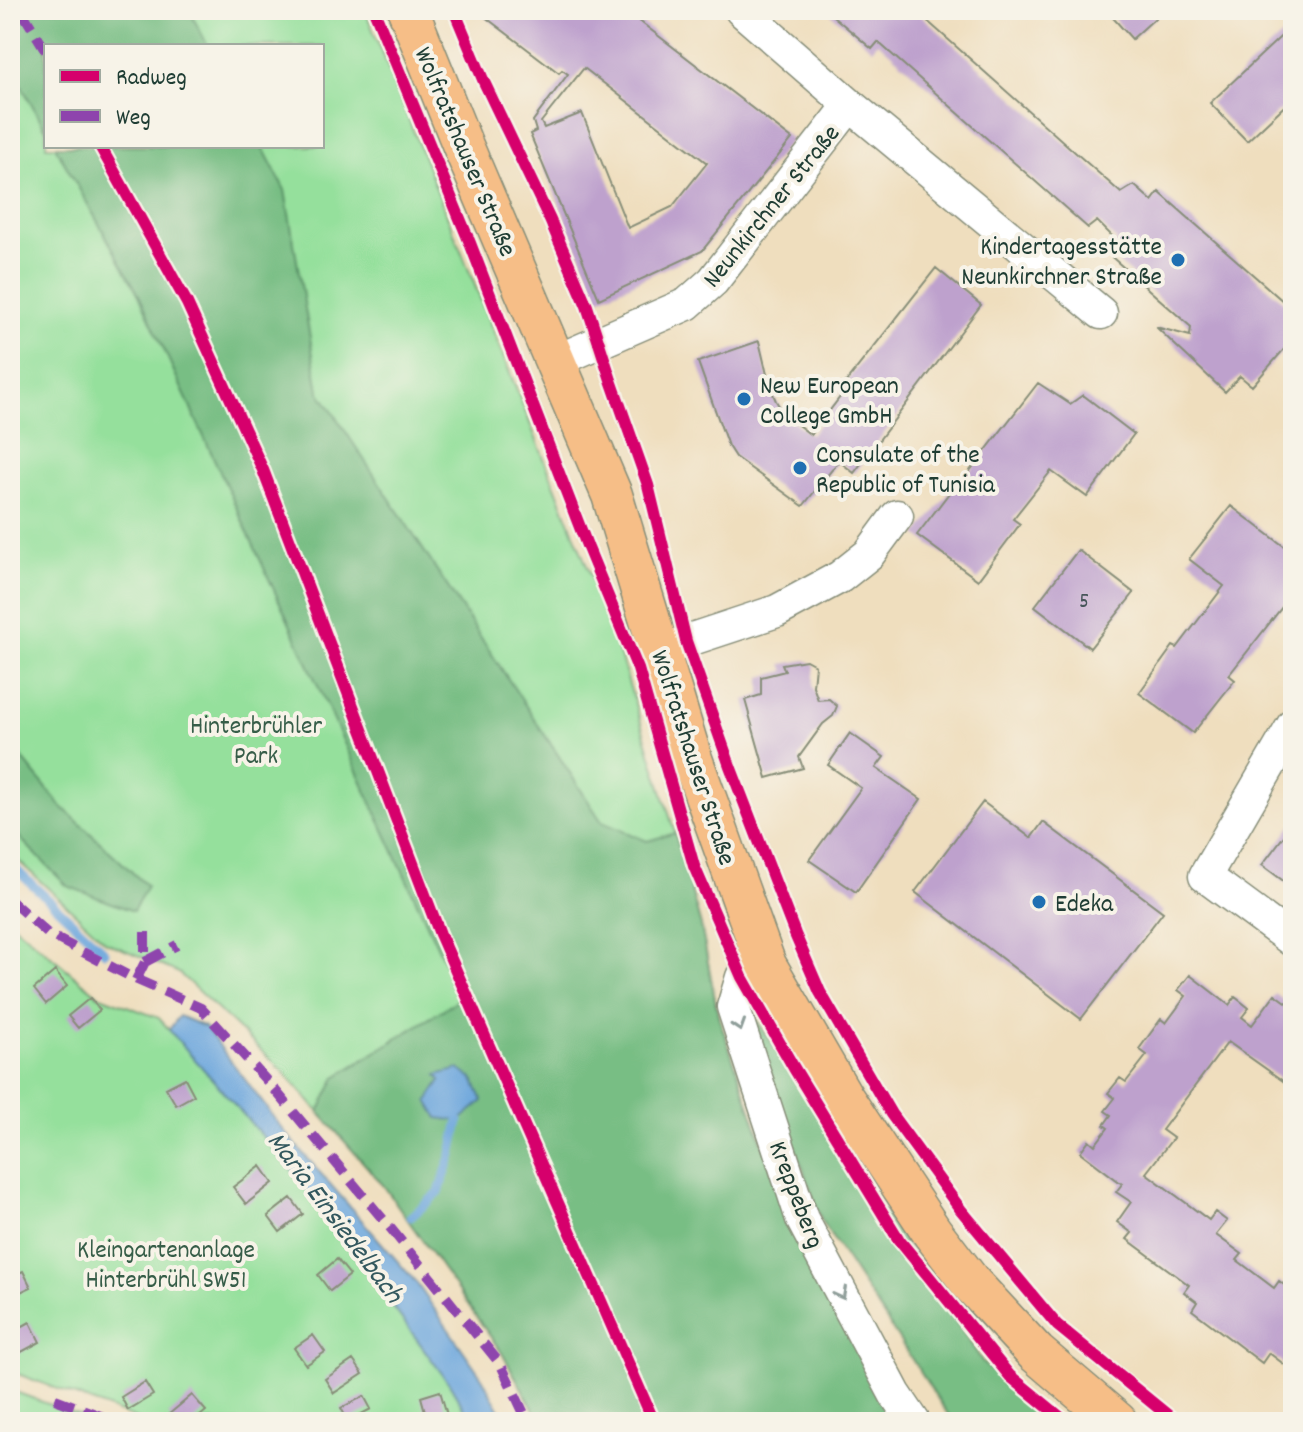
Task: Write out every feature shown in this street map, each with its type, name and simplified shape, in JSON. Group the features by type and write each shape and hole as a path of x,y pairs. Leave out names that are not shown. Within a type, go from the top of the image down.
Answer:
{"main road":[{"name":"Wolfratshauser Straße","path":"408,10 612,495 692,759 766,965 844,1099 939,1242 971,1283 1036,1353 1117,1422"}],"street":[{"name":"Neunkirchner Straße","path":"741,10 850,105 1101,313"},
{"name":"Neunkirchner Straße","path":"556,361 687,304 713,281 850,105"},
{"path":"660,653 686,641 777,611 840,577 869,554 897,516"},
{"path":"1293,725 1205,876 1293,941"},
{"name":"Kreppeberg","path":"766,965 742,977 733,1007 802,1219 895,1394 914,1422"}],"green space":[{"name":"Hinterbrühler Park","path":"10,10 365,10 611,626 701,926 718,1015 786,1211 541,1422 502,1353 384,1186 283,1071 179,973 106,942 10,853"},
{"path":"10,10 189,10 207,44 44,44 44,126 10,65"},
{"path":"56,148 263,148 285,190 319,391 602,822 647,841 675,833 701,926 718,1015 786,1211 901,1422 541,1422 502,1353 384,1186 319,1112 336,1077 461,998 139,295"},
{"path":"10,743 61,806 147,886 133,911 67,886 10,828"},
{"name":"Kleingartenanlage Hinterbrühl SW51","path":"10,922 98,995 159,1018 293,1171 449,1383 472,1422 144,1422 10,1371"},
{"path":"757,1020 985,1365 1058,1422 953,1422 822,1222 751,1023"},
{"path":"10,1390 97,1422 10,1422"}],"water":[{"path":"179,1016 205,1027 288,1136 415,1281 483,1379 506,1422 472,1422 449,1383 293,1171 169,1030"},
{"path":"459,1069 473,1079 483,1101 459,1121 438,1118 428,1101 441,1080 437,1075"}],"building":[{"path":"476,10 625,10 792,139 702,251 599,299 530,134 536,131 533,121 568,74 562,70 559,73","holes":["584,68 707,163 672,207 628,228 582,113 544,128 541,122"]},
{"path":"826,10 915,10 1121,193 1134,185 1152,201 1159,192 1293,310 1293,339 1252,386 1240,376 1225,392 1156,327 1190,336 1191,327 1106,252 1117,241 1097,221 1088,228 878,42 872,49"},
{"path":"1106,10 1164,10 1132,39"},
{"path":"1293,25 1293,98 1247,141 1210,103"},
{"path":"936,268 981,305 854,473 839,461 803,506 735,457 728,446 698,362 759,341 776,401 785,415 811,435 843,393 839,391"},
{"path":"1038,383 1070,404 1083,395 1134,434 1087,497 1051,471 1013,519 1020,524 978,580 917,535"},
{"path":"1231,506 1293,553 1293,593 1229,675 1235,680 1193,733 1139,693 1173,646 1177,648 1224,586 1189,559"},
{"path":"1078,550 1134,593 1090,648 1035,606"},
{"path":"806,660 815,665 813,686 818,700 829,699 837,706 833,716 823,724 799,757 803,768 767,778 745,700 761,695 761,677 785,671 782,664"},
{"path":"850,733 884,757 876,768 921,799 856,892 809,860 861,788 828,765"},
{"name":"Edeka","path":"983,802 1031,838 1043,822 1163,912 1081,1019 915,892"},
{"path":"1293,824 1293,888 1262,865"},
{"path":"55,971 67,986 46,1004 34,989"},
{"path":"1190,975 1229,1005 1235,997 1249,1008 1242,1017 1252,1025 1275,994 1293,1007 1293,1088 1228,1042 1162,1130 1173,1138 1146,1173 1209,1220 1215,1212 1227,1221 1216,1235 1242,1254 1237,1260 1274,1288 1279,1281 1293,1292 1293,1371 1269,1353 1262,1363 1192,1310 1197,1302 1184,1292 1189,1285 1127,1239 1132,1233 1117,1222 1131,1202 1116,1192 1122,1184 1080,1152 1089,1140 1095,1145 1108,1128 1104,1125 1111,1115 1105,1111 1115,1098 1108,1093 1120,1078 1126,1082 1147,1055 1139,1049 1161,1019 1166,1023 1186,996 1178,990"},
{"path":"90,998 100,1010 78,1028 68,1016"},
{"path":"185,1078 194,1095 176,1105 166,1088"},
{"path":"261,1166 273,1183 246,1204 233,1187"},
{"path":"291,1198 303,1214 280,1232 268,1216"},
{"path":"337,1259 350,1275 330,1291 318,1275"},
{"path":"23,1271 31,1287 10,1297 10,1277"},
{"path":"30,1322 40,1342 14,1356 10,1350 10,1333"},
{"path":"313,1335 325,1352 306,1365 294,1348"},
{"path":"353,1360 363,1374 334,1393 325,1379"},
{"path":"145,1382 153,1395 128,1410 121,1397"},
{"path":"440,1391 448,1418 428,1422 421,1397"},
{"path":"192,1395 206,1411 193,1422 174,1422 168,1415"},
{"path":"364,1396 371,1409 348,1421 341,1408"}],"waterway":[{"name":"Maria Einsiedelbach","path":"10,864 105,952"},
{"path":"411,1217 439,1192 459,1121"}],"marked path":[{"path":"21,10 44,48"},
{"path":"10,900 48,934 133,978 201,1008 275,1090 501,1365 528,1422"},
{"path":"136,980 145,962 145,931"},
{"path":"145,962 177,945"},
{"path":"55,1399 117,1422"}],"cycle path":[{"path":"374,10 470,243 638,669 694,866 742,977 899,1240 1010,1376 1066,1422"},
{"path":"454,10 587,306 648,485 686,641 730,766 820,992 891,1114 961,1210 1057,1325 1176,1422"},
{"path":"101,148 187,303 263,470 440,934 654,1422"}],"place":[{"name":"Kindertagesstätte Neunkirchner Straße","path":"1178,260"},
{"name":"New European College GmbH","path":"744,399"},
{"name":"Consulate of the Republic of Tunisia","path":"800,468"},
{"name":"Edeka","path":"1039,902"}]}
